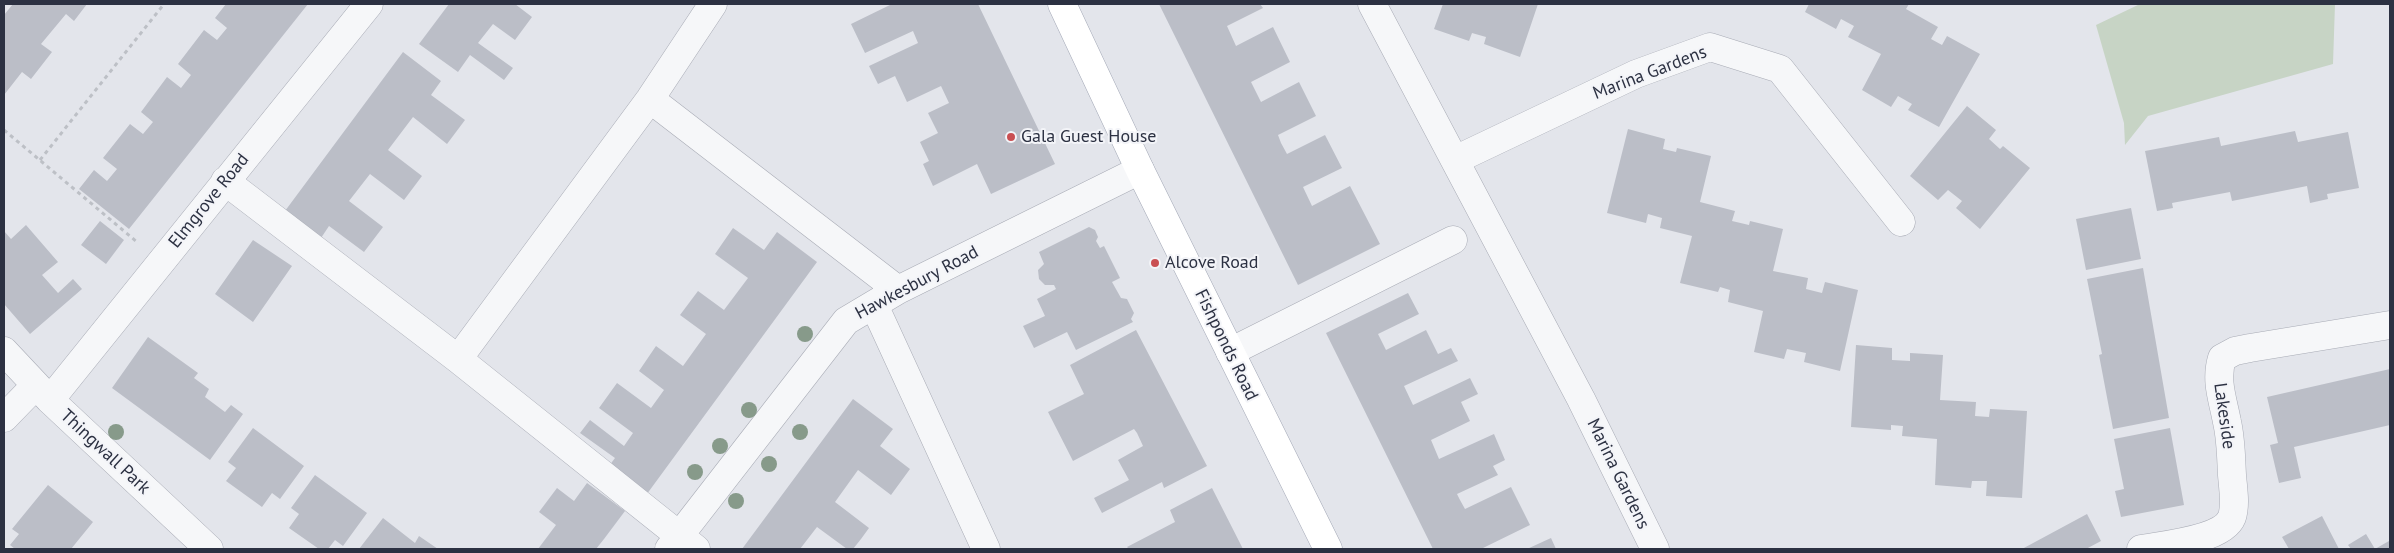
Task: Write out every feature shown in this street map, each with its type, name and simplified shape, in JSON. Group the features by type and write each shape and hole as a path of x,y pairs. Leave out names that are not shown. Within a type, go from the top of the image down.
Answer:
{"main road":[{"name":"Fishponds Road","path":"1062,4 1140,170 1328,549"}],"street":[{"name":"Elmgrove Road","path":"4,418 43,393 160,262 369,4"},
{"path":"458,359 650,98 713,4"},
{"name":"Marina Gardens","path":"1372,4 1581,399 1655,549"},
{"name":"Marina Gardens","path":"1455,160 1636,74 1710,47 1780,69 1901,222"},
{"path":"650,98 898,290"},
{"name":"Hawkesbury Road","path":"681,545 846,321 898,290 1140,170"},
{"path":"225,180 458,359 681,545"},
{"path":"1230,352 1453,240"},
{"path":"874,305 986,549"},
{"name":"Lakeside","path":"2141,549 2210,535 2222,528 2232,518 2234,498 2228,424 2219,386 2218,370 2222,358 2236,351 2250,348 2390,325"},
{"name":"Thingwall Park","path":"4,351 43,393 209,549"}],"path":[{"path":"40,160 164,4"},
{"path":"4,130 160,262"}],"green space":[{"path":"2140,4 2335,4 2333,64 2148,116 2125,145 2124,123 2096,25"}],"building":[{"path":"13,4 87,4 74,21 66,14 41,44 52,52 31,79 22,72 4,95 4,15"},
{"path":"226,4 308,4 129,229 79,189 94,170 107,181 117,169 103,158 130,124 143,134 153,122 141,112 167,77 181,88 191,75 178,64 204,30 217,40 227,28 215,18"},
{"path":"449,4 515,4 532,17 515,40 493,24 478,43 513,68 504,80 470,55 458,72 419,44"},
{"path":"892,4 978,4 1055,164 991,194 977,164 933,186 923,164 929,161 920,142 938,133 928,113 949,103 941,86 907,102 895,76 878,84 869,66 918,43 913,31 865,53 851,24"},
{"path":"1159,4 1260,4 1263,8 1227,26 1236,46 1273,27 1290,62 1251,82 1261,102 1299,82 1316,116 1278,135 1281,143 1287,154 1325,135 1342,168 1303,187 1312,206 1350,186 1380,244 1298,285"},
{"path":"1443,4 1538,4 1520,57 1484,44 1486,37 1472,33 1469,41 1434,29"},
{"path":"1809,4 1909,4 1906,9 1938,27 1931,39 1942,45 1947,36 1980,54 1939,127 1908,110 1912,104 1898,96 1891,107 1862,90 1881,54 1848,37 1854,26 1841,19 1836,29 1805,12"},
{"path":"403,52 441,81 431,95 465,120 447,144 413,117 388,150 422,176 404,200 370,174 349,201 383,227 364,252 329,226 321,238 285,211"},
{"path":"1967,106 1996,130 1989,139 2000,149 2003,146 2030,168 1980,229 1956,208 1962,201 1948,190 1938,200 1910,176"},
{"path":"1628,129 1665,139 1663,149 1676,152 1677,148 1711,156 1700,202 1735,211 1732,221 1749,225 1750,221 1783,229 1773,271 1808,278 1806,289 1822,293 1825,282 1858,290 1840,371 1804,362 1806,353 1787,349 1784,359 1754,352 1763,311 1728,302 1730,290 1720,287 1718,292 1680,283 1692,236 1660,228 1662,218 1648,214 1646,223 1607,213"},
{"path":"2295,131 2298,142 2348,132 2359,188 2327,194 2328,199 2310,203 2307,186 2232,201 2230,192 2172,203 2173,208 2157,211 2145,151 2219,137 2221,146"},
{"path":"2131,208 2141,259 2086,270 2076,219"},
{"path":"100,221 124,240 106,264 81,245"},
{"path":"26,225 58,262 42,275 58,293 73,279 82,289 30,334 4,304 4,231 11,239"},
{"path":"1089,227 1095,230 1098,237 1096,241 1100,248 1104,246 1120,278 1112,282 1121,298 1127,299 1134,313 1131,319 1133,322 1076,350 1067,332 1034,348 1023,326 1045,316 1037,299 1056,289 1054,285 1045,285 1039,279 1038,270 1044,264 1039,252"},
{"path":"733,228 764,250 777,232 817,262 644,498 606,470 615,458 580,433 590,420 624,446 633,433 599,408 617,383 651,408 664,390 639,371 656,346 683,366 706,334 680,315 698,291 724,310 748,278 715,254"},
{"path":"253,240 292,266 253,322 215,294"},
{"path":"2143,268 2169,418 2113,429 2099,355 2102,354 2087,279"},
{"path":"1408,293 1419,314 1378,334 1386,350 1426,330 1438,354 1451,348 1458,361 1404,386 1413,405 1470,378 1478,394 1461,402 1470,421 1431,440 1439,459 1494,434 1505,460 1493,466 1498,475 1457,494 1460,500 1465,509 1511,487 1530,525 1484,549 1433,549 1326,333"},
{"path":"1136,330 1207,466 1164,488 1162,482 1102,513 1094,498 1129,480 1118,460 1143,446 1137,433 1134,429 1073,461 1048,412 1084,394 1070,365"},
{"path":"148,337 198,373 194,378 209,389 205,397 225,412 231,405 243,414 210,460 112,388"},
{"path":"1856,345 1892,348 1892,360 1910,361 1910,353 1943,355 1940,400 1976,402 1975,416 1989,417 1990,409 2027,411 2022,498 1986,496 1987,481 1972,481 1971,488 1935,485 1937,439 1902,436 1903,426 1891,425 1891,430 1851,427"},
{"path":"2390,369 2390,425 2294,447 2301,478 2279,483 2270,445 2278,443 2267,397"},
{"path":"853,399 893,429 880,446 910,469 891,495 858,470 835,502 869,528 861,539 853,549 847,549 817,527 800,549 742,549"},
{"path":"253,428 304,466 280,499 272,493 262,507 226,481 236,468 228,462"},
{"path":"2170,428 2184,505 2121,517 2115,491 2124,489 2114,439"},
{"path":"315,475 367,513 343,546 335,540 328,549 319,549 289,528 299,514 291,508"},
{"path":"587,483 625,511 596,549 538,549 556,525 539,512 557,488 574,501"},
{"path":"48,485 93,522 71,549 15,549 10,545 19,534 12,529"},
{"path":"1212,488 1243,549 1129,549 1127,547 1175,522 1170,510"},
{"path":"2087,514 2101,541 2086,549 2022,549"},
{"path":"2322,516 2339,549 2289,549 2282,537"},
{"path":"383,518 415,543 419,536 438,549 359,549"},
{"path":"2366,534 2375,549 2351,549 2348,545"},
{"path":"1551,538 1556,549 1527,549"},
{"path":"2389,541 2390,549 2375,549"}],"place":[{"name":"Gala Guest House","path":"1011,137"},
{"name":"Alcove Road","path":"1155,263"}]}
